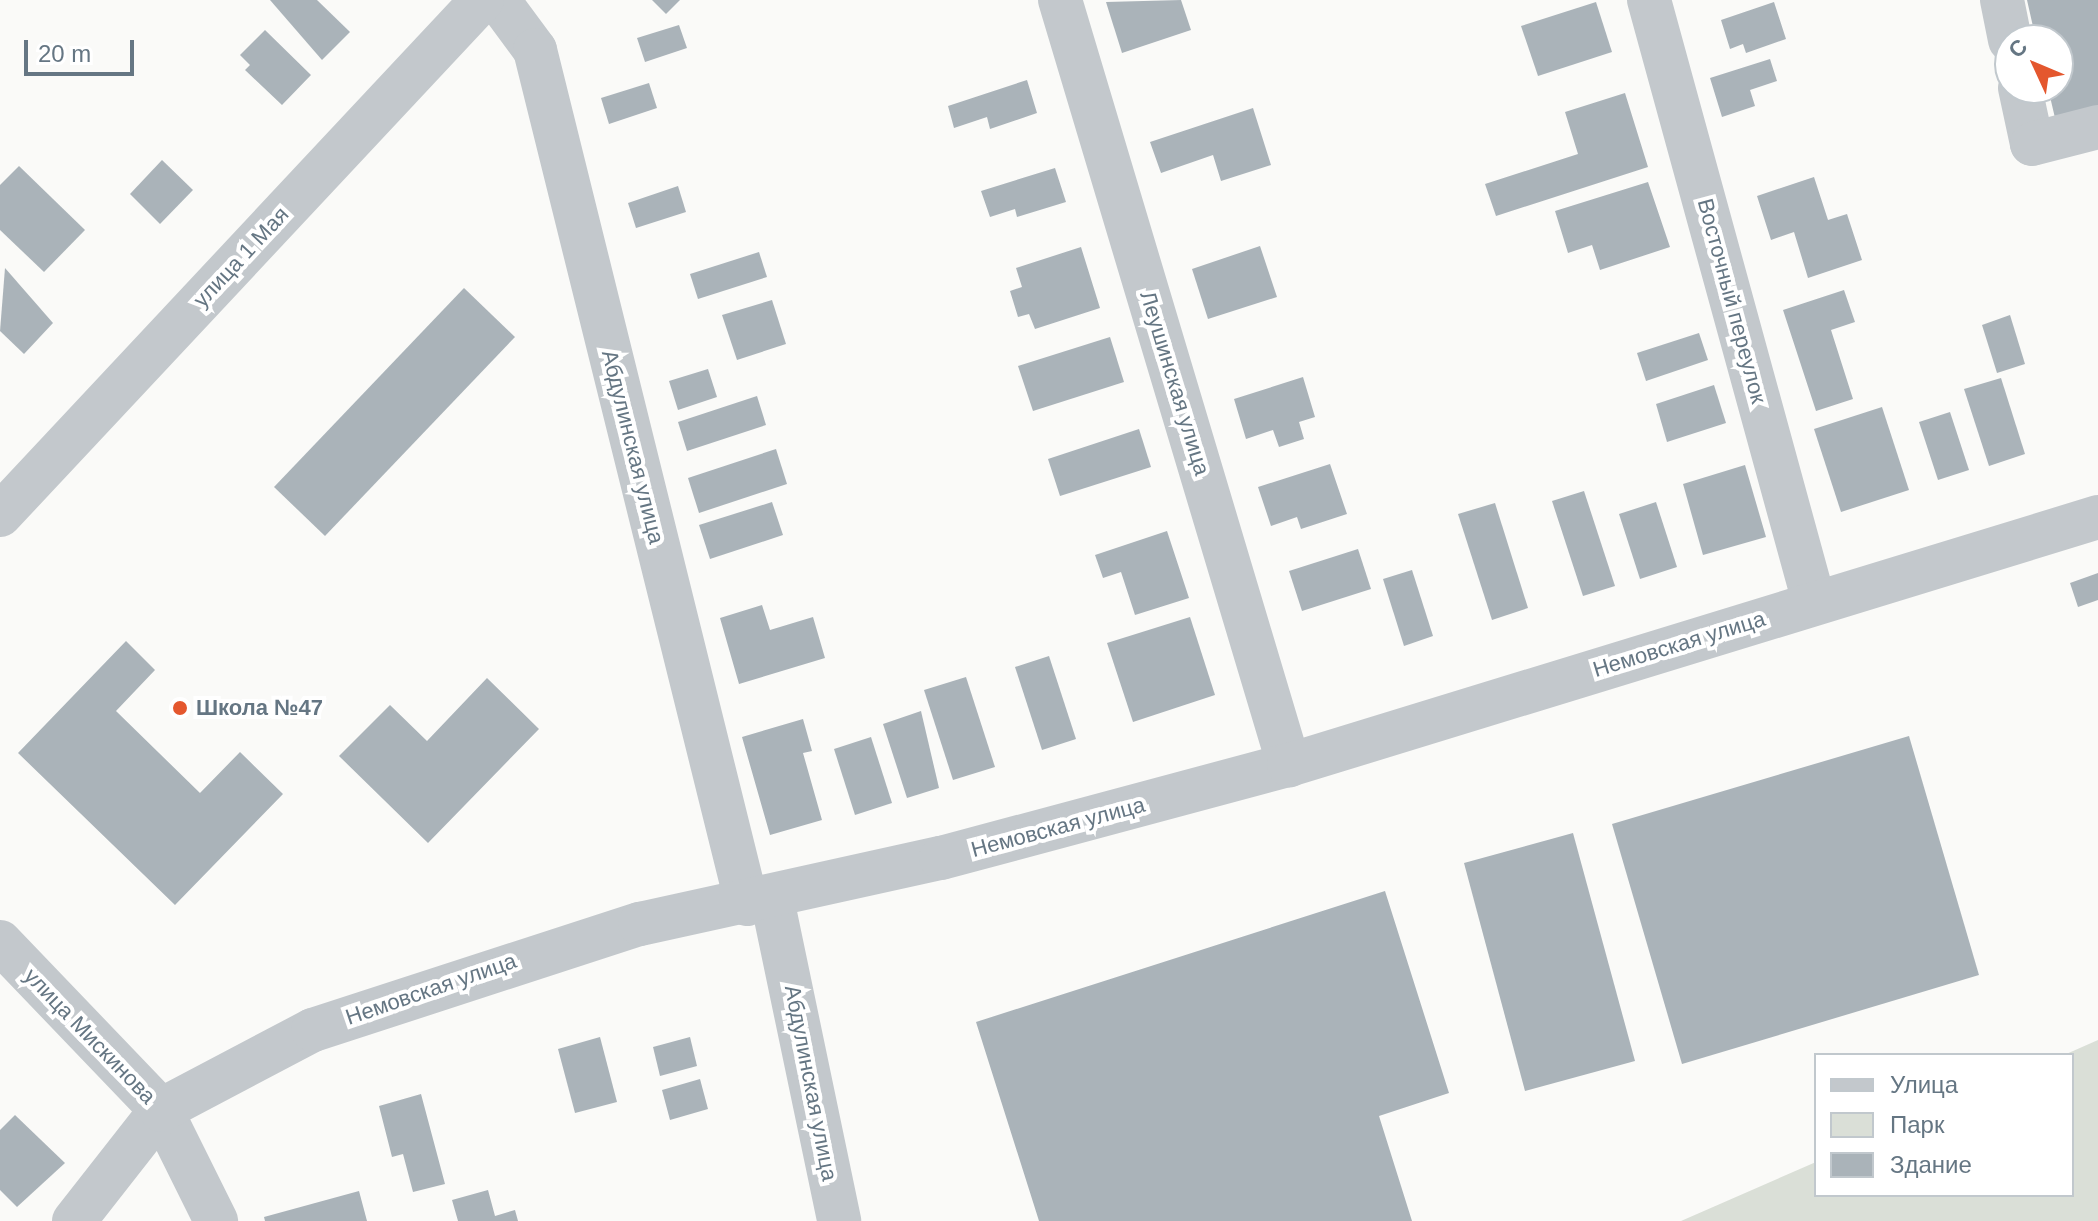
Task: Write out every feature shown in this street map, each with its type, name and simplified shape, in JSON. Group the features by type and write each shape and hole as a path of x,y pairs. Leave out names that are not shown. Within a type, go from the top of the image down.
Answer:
{"street":[{"name":"улица 1 Мая","path":"0,515 482,0"},
{"name":"Абдулинская улица","path":"498,0 535,50 760,902 839,1221"},
{"name":"Леушинская улица","path":"1060,0 1289,765"},
{"name":"Восточный переулок","path":"1649,0 1814,602"},
{"path":"2002,0 2007,24"},
{"path":"2023,104 2032,144 2098,127"},
{"name":"Немовская улица","path":"74,1221 161,1110 313,1030 527,956 640,924 760,902 1289,765 2098,517"},
{"name":"улица Мискинова","path":"0,942 161,1110 216,1221"}],"green space":[{"path":"2098,1040 2098,1221 1681,1221 1814,1163 1814,1197 2074,1197 2074,1053 2069,1053"}],"building":[{"path":"270,0 317,0 350,32 322,60"},
{"path":"652,0 680,0 666,14"},
{"path":"1181,0 1191,30 1122,53 1106,2"},
{"path":"2027,0 2098,0 2098,107 2055,118 2052,104 2074,104 2074,24 2032,24"},
{"path":"1596,2 1612,52 1538,76 1521,26"},
{"path":"1774,2 1786,39 1746,53 1743,44 1730,49 1721,20"},
{"path":"679,25 687,48 645,62 637,38"},
{"path":"265,30 311,75 282,105 245,70 250,65 240,55"},
{"path":"1770,59 1777,81 1750,90 1755,106 1722,117 1710,78"},
{"path":"1027,80 1037,113 990,129 987,117 954,128 948,106"},
{"path":"649,83 657,108 609,124 601,98"},
{"path":"1625,93 1648,167 1496,216 1485,184 1578,154 1565,112"},
{"path":"1253,108 1271,165 1221,181 1213,155 1161,173 1150,142"},
{"path":"162,160 193,190 160,224 130,194"},
{"path":"19,166 85,230 44,272 0,230 0,185"},
{"path":"1055,168 1066,202 1017,217 1015,209 990,217 981,191"},
{"path":"1814,177 1828,220 1847,214 1862,260 1808,278 1794,232 1771,240 1757,196"},
{"path":"1648,182 1670,247 1600,270 1592,245 1568,253 1555,211"},
{"path":"678,186 686,212 636,228 628,203"},
{"path":"1260,246 1277,297 1208,319 1192,269"},
{"path":"1081,247 1100,308 1035,329 1029,314 1018,317 1010,291 1022,287 1016,268"},
{"path":"759,252 767,277 698,299 690,274"},
{"path":"5,268 53,323 24,354 0,331"},
{"path":"464,288 515,337 325,536 274,487"},
{"path":"1844,290 1855,322 1831,330 1853,399 1816,411 1783,310"},
{"path":"772,300 786,344 737,360 722,315"},
{"path":"2010,315 2025,364 1997,373 1982,325"},
{"path":"1699,333 1708,360 1646,381 1637,353"},
{"path":"1110,337 1124,382 1033,411 1018,366"},
{"path":"708,369 717,397 678,410 669,381"},
{"path":"1303,377 1315,417 1299,422 1304,439 1279,447 1273,430 1246,439 1234,399"},
{"path":"2001,378 2025,454 1989,466 1964,389"},
{"path":"1714,385 1726,423 1667,442 1656,404"},
{"path":"757,396 766,425 687,451 678,422"},
{"path":"1882,407 1909,490 1841,512 1814,429"},
{"path":"1950,412 1969,470 1938,480 1919,422"},
{"path":"1139,429 1151,467 1060,496 1048,459"},
{"path":"776,449 787,484 699,513 688,478"},
{"path":"1330,464 1347,514 1301,529 1297,517 1271,526 1258,487"},
{"path":"1745,465 1766,537 1703,555 1683,484"},
{"path":"1584,491 1615,586 1583,596 1552,501"},
{"path":"772,502 783,535 710,559 699,525"},
{"path":"1656,502 1677,567 1640,579 1619,514"},
{"path":"1495,503 1528,608 1492,620 1458,514"},
{"path":"1167,531 1189,598 1135,615 1121,572 1103,578 1095,555"},
{"path":"1358,549 1371,589 1302,611 1289,571"},
{"path":"1412,570 1433,636 1404,646 1383,579"},
{"path":"2098,573 2098,600 2078,607 2070,583"},
{"path":"762,605 770,630 813,617 825,658 739,684 720,618"},
{"path":"1190,617 1215,695 1133,722 1107,643"},
{"path":"126,641 155,670 116,711 200,793 240,752 283,794 175,905 18,753"},
{"path":"1049,656 1076,739 1042,750 1015,667"},
{"path":"966,677 995,767 953,780 924,690"},
{"path":"487,678 539,729 428,843 339,756 390,705 427,741"},
{"path":"921,711 939,788 907,798 883,724"},
{"path":"803,719 812,751 803,753 822,820 770,835 742,737"},
{"path":"1909,736 1979,975 1682,1064 1612,824"},
{"path":"871,737 892,803 855,815 834,749"},
{"path":"1573,833 1635,1061 1525,1091 1464,863"},
{"path":"1385,891 1449,1093 1379,1116 1412,1221 1039,1221 976,1022"},
{"path":"600,1037 617,1102 575,1113 558,1049"},
{"path":"690,1037 697,1066 660,1076 653,1047"},
{"path":"700,1079 708,1109 670,1120 662,1090"},
{"path":"421,1094 445,1184 413,1192 403,1154 392,1157 379,1106"},
{"path":"15,1115 65,1163 17,1207 0,1190 0,1130"},
{"path":"488,1190 495,1216 515,1210 518,1221 458,1221 452,1200"},
{"path":"359,1191 367,1221 265,1221 264,1217"}],"place":[{"name":"Школа №47","path":"180,708"}]}
